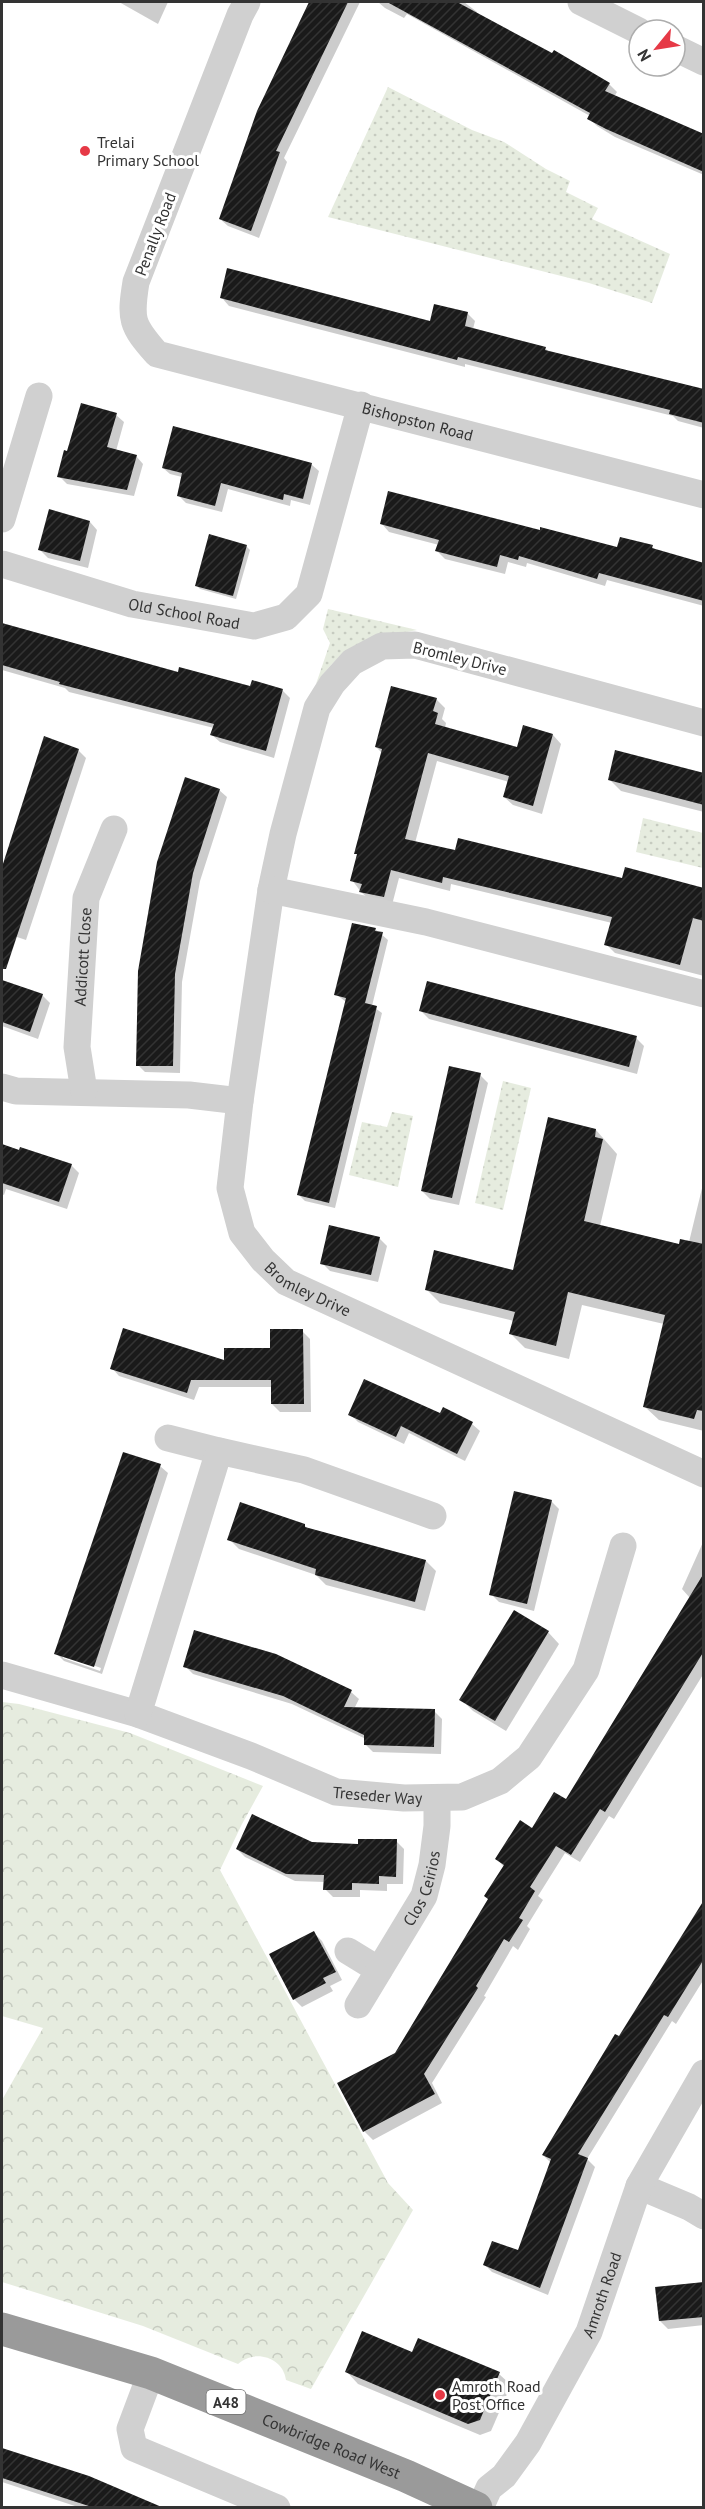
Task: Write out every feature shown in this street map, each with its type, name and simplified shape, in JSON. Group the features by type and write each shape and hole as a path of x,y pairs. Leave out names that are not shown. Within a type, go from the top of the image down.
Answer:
{"highway":[{"name":"Cowbridge Road West","path":"2,2329 151,2373 406,2475 478,2508"}],"street":[{"name":"Penally Road","path":"139,334 131,313 136,282 247,2"},
{"path":"581,2 627,25"},
{"path":"687,54 704,62"},
{"name":"Bishopston Road","path":"139,334 157,354 704,495"},
{"path":"2,519 39,396"},
{"name":"Old School Road","path":"2,564 132,604 254,626 286,617 309,594 361,405"},
{"name":"Bromley Drive","path":"704,723 415,645 382,646 352,662 332,684 317,708 283,834 271,890 240,1101 230,1188 242,1233 263,1260 286,1282 704,1474"},
{"name":"Addicott Close","path":"84,1090 78,1047 86,898 114,829"},
{"path":"271,890 426,922 704,994"},
{"path":"2,1087 16,1091 84,1090 189,1095 240,1101"},
{"path":"168,1438 304,1470 433,1516"},
{"path":"138,1714 219,1450"},
{"name":"Treseder Way","path":"2,1675 138,1714 251,1756 336,1792 404,1798 462,1797 500,1781 529,1757 586,1670 623,1546"},
{"name":"Clos Ceirios","path":"358,2005 424,1896 432,1865 437,1826 437,1797"},
{"path":"348,1951 379,1970"},
{"name":"Amroth Road","path":"478,2508 489,2488 504,2476 528,2443 589,2332 639,2186 704,2073"},
{"path":"639,2186 689,2207 704,2216"},
{"path":"151,2373 130,2429 134,2448 277,2508"}],"green space":[{"path":"388,87 472,130 504,142 546,169 570,181 566,192 598,208 592,219 670,254 652,303 589,283 328,217"},
{"path":"328,609 417,630 385,636 359,645 337,659 316,684 330,643 323,629"},
{"path":"643,818 703,833 703,868 636,852"},
{"path":"503,1081 531,1088 503,1210 475,1203"},
{"path":"392,1112 413,1116 398,1187 349,1175 362,1122 387,1127"},
{"path":"2,1702 19,1704 130,1733 263,1786 220,1870 388,2183 413,2210 311,2389 286,2380 279,2366 267,2358 252,2357 238,2364 143,2326 2,2282 2,2100 43,2028 2,2016"}],"building":[{"path":"309,2 348,2 276,151 280,152 251,231 219,219 257,111"},
{"path":"387,2 457,2 552,53 554,50 610,83 605,91 704,134 704,172 587,119 590,113"},
{"path":"227,268 430,321 434,304 468,312 465,326 546,347 545,350 704,389 704,423 669,414 670,410 458,357 457,360 220,298"},
{"path":"81,403 117,413 107,447 137,455 127,490 57,477"},
{"path":"173,426 312,463 303,499 284,494 283,500 221,483 215,506 177,496 182,473 162,468"},
{"path":"388,491 617,547 620,537 653,545 652,548 704,563 704,601 599,573 597,579 519,556 518,560 500,555 497,567 435,551 439,540 380,524"},
{"path":"49,509 90,521 80,561 38,550"},
{"path":"209,534 247,545 233,596 195,586"},
{"path":"2,623 178,672 179,667 250,686 252,680 283,689 266,751 210,735 214,724 59,684 60,682 2,665"},
{"path":"391,686 437,698 433,711 438,713 435,724 517,747 523,725 553,734 533,806 503,797 509,776 428,753 405,839 455,850 458,838 622,878 625,867 704,888 704,921 693,918 680,965 604,945 612,917 443,877 442,883 391,870 384,897 359,892 362,884 350,881 357,854 354,854 382,749 375,747"},
{"path":"44,736 79,749 6,969 2,969 2,867"},
{"path":"615,750 704,773 704,805 608,780"},
{"path":"185,777 220,789 193,873 175,974 173,1066 136,1066 138,971 157,862"},
{"path":"352,923 376,928 375,931 383,932 365,1003 377,1006 329,1203 297,1195 346,998 334,995"},
{"path":"2,980 43,994 30,1032 2,1022"},
{"path":"427,981 637,1036 629,1067 419,1011"},
{"path":"449,1066 481,1073 452,1198 421,1191"},
{"path":"548,1117 596,1129 595,1137 603,1139 584,1221 679,1244 680,1239 704,1244 704,1411 697,1410 694,1419 643,1407 665,1315 568,1292 556,1346 509,1334 515,1312 425,1290 434,1250 513,1270"},
{"path":"2,1144 19,1150 20,1147 72,1164 59,1202 2,1183"},
{"path":"329,1225 380,1237 371,1275 320,1264"},
{"path":"123,1328 224,1360 224,1348 270,1348 270,1329 303,1329 304,1404 271,1404 271,1380 191,1380 187,1393 110,1369"},
{"path":"364,1379 440,1413 443,1407 473,1422 457,1454 401,1426 396,1437 348,1415"},
{"path":"123,1452 161,1464 94,1667 54,1654"},
{"path":"514,1491 552,1500 527,1604 489,1595"},
{"path":"240,1502 305,1524 305,1527 426,1560 415,1602 315,1575 316,1569 227,1540"},
{"path":"704,1573 704,1651 605,1812 600,1809 571,1855 556,1846 530,1887 535,1891 519,1918 523,1920 509,1942 504,1939 476,1986 478,1988 424,2074 435,2094 363,2132 337,2083 395,2053 488,1899 484,1896 504,1865 495,1859 520,1820 532,1828 554,1792 566,1799"},
{"path":"514,1610 549,1631 495,1721 459,1700"},
{"path":"194,1630 276,1654 352,1690 344,1707 435,1709 434,1747 364,1745 364,1735 283,1696 183,1667"},
{"path":"252,1814 312,1842 358,1844 358,1839 397,1839 396,1877 379,1876 379,1884 352,1883 352,1890 323,1890 324,1875 286,1874 236,1849"},
{"path":"704,1900 704,1959 668,2017 664,2015 578,2154 588,2158 540,2288 483,2265 492,2241 518,2250 551,2159 542,2155 615,2034 619,2036"},
{"path":"314,1931 336,1972 323,1978 326,1983 293,2000 269,1954"},
{"path":"704,2282 704,2317 659,2321 655,2287"},
{"path":"362,2331 412,2352 418,2338 500,2372 480,2420 468,2424 345,2372"},
{"path":"2,2448 89,2476 164,2508 95,2508 2,2478"}],"place":[{"name":"Trelai Primary School","path":"85,151"},
{"name":"Amroth Road Post Office","path":"440,2395"}]}
